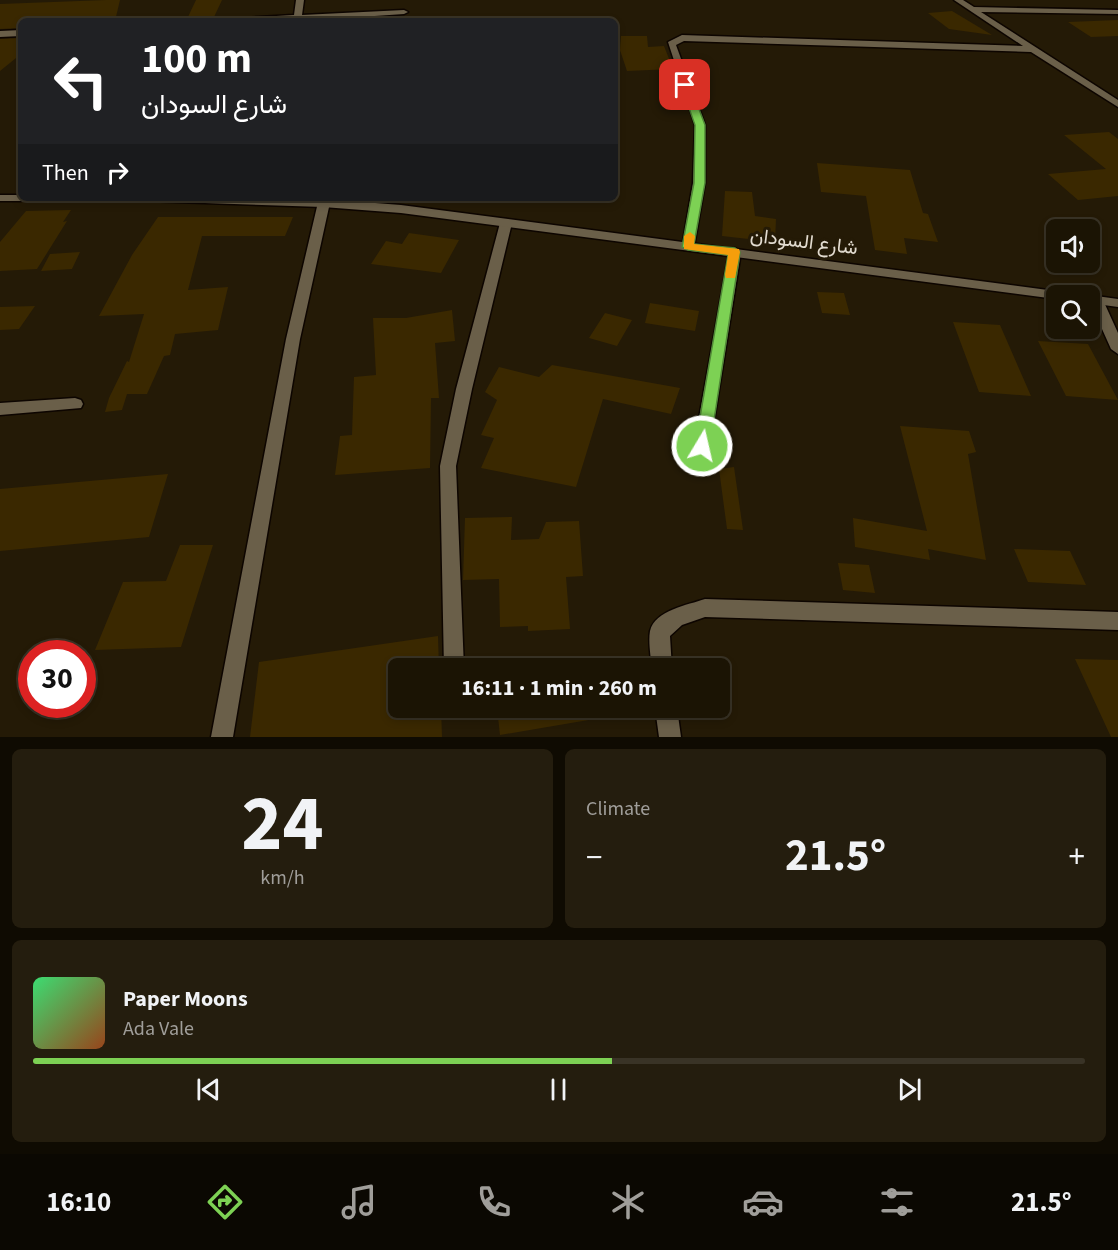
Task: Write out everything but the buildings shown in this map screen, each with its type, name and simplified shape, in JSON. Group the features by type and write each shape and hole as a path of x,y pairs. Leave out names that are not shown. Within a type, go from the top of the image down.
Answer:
{"street":[{"path":"298,18 300,0"},
{"path":"958,0 1118,104"},
{"path":"972,9 1118,12"},
{"path":"316,18 403,13"},
{"path":"0,34 18,33"},
{"path":"688,247 699,183 700,125 671,44 674,40 682,38 740,39 1034,49"},
{"path":"0,198 18,198"},
{"path":"222,737 293,339 324,201"},
{"name":"شارع السودان","path":"332,201 1046,294"},
{"path":"454,658 448,466 464,389 506,223"},
{"path":"702,446 735,252"},
{"path":"1100,301 1118,303"},
{"path":"1100,315 1118,349"},
{"path":"0,409 75,404"},
{"path":"661,658 660,632 675,618 705,608 1118,621"},
{"path":"667,718 670,737"}],"slow traffic":[{"path":"690,236 688,247 735,252 731,275"}],"route":[{"path":"685,85 700,125 699,183 688,247 735,252 702,446"}]}
